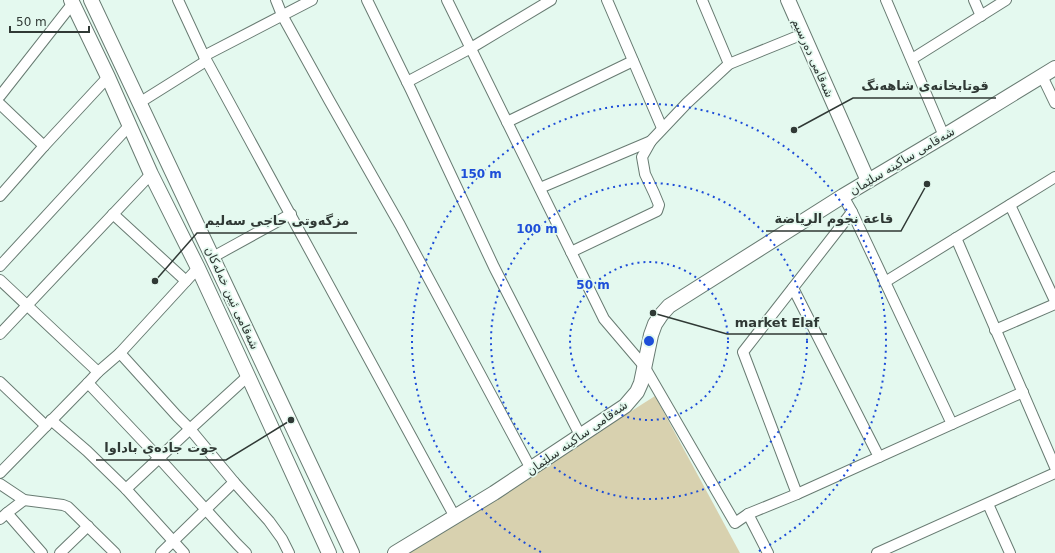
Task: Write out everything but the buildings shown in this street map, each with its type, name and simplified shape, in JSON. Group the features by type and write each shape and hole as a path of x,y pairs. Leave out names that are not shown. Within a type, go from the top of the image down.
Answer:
{"main road":[{"name":"شەقامی ئیبن خەلەکان","path":"91,0 352,553"},
{"name":"شەقامی دەرسیم","path":"788,0 868,181"},
{"name":"شەقامی ئیبن خەلەکان","path":"72,2 151,174 198,268 328,553"},
{"name":"شەقامی ساکینە سلێمان","path":"395,553 531,469 625,406 637,392 641,383 651,335 655,324 668,306 843,196 1055,68"},
{"path":"163,196 181,190"}],"street":[{"path":"178,0 205,59 291,214 455,517"},
{"path":"276,0 282,15 400,225 531,469"},
{"path":"140,103 205,59 282,15 312,0"},
{"path":"367,0 494,267 580,435"},
{"path":"447,0 604,319 644,366 735,523 748,514 797,494 1023,392"},
{"path":"407,82 471,48 551,0"},
{"path":"607,0 662,128"},
{"path":"702,0 729,64"},
{"path":"886,0 944,136"},
{"path":"974,0 981,16"},
{"path":"912,59 1006,0"},
{"path":"0,96 72,2"},
{"path":"571,252 657,211 659,205 644,174 642,157 651,141 687,103 729,64 803,34"},
{"path":"508,122 633,61"},
{"path":"1042,76 1055,103"},
{"path":"2,191 108,78"},
{"path":"0,104 44,146"},
{"path":"0,266 129,126"},
{"path":"540,188 651,141"},
{"path":"0,334 151,174"},
{"path":"885,282 1055,177"},
{"path":"843,196 852,212 952,424"},
{"path":"995,330 1055,303 1010,205"},
{"path":"797,494 743,352 852,212"},
{"path":"112,214 186,281"},
{"path":"213,258 291,214"},
{"path":"956,238 1055,467"},
{"path":"0,473 98,372 120,353 198,268"},
{"path":"0,280 98,372"},
{"path":"793,288 879,457"},
{"path":"120,353 190,429 269,521 282,539 289,553"},
{"path":"126,489 248,376"},
{"path":"0,382 49,423 87,451 126,489 174,540 184,553"},
{"path":"88,383 159,458 244,552"},
{"path":"879,553 1055,473"},
{"path":"161,553 234,482"},
{"path":"0,484 24,500 68,507 115,553"},
{"path":"24,500 3,516 42,553"},
{"path":"988,504 1010,553"},
{"path":"748,514 768,553"},
{"path":"60,553 88,526"}],"shaded area":[{"path":"655,396 740,553 409,553"}],"place":[{"name":"قوتابخانەى شاهەنگ","path":"794,130"},
{"name":"قاعة نجوم الرياضة","path":"927,184"},
{"name":"مزگەوتی حاجی سەلیم","path":"155,281"},
{"name":"market Elaf","path":"653,313"},
{"name":"جوت جادەی باداوا","path":"291,420"}]}
